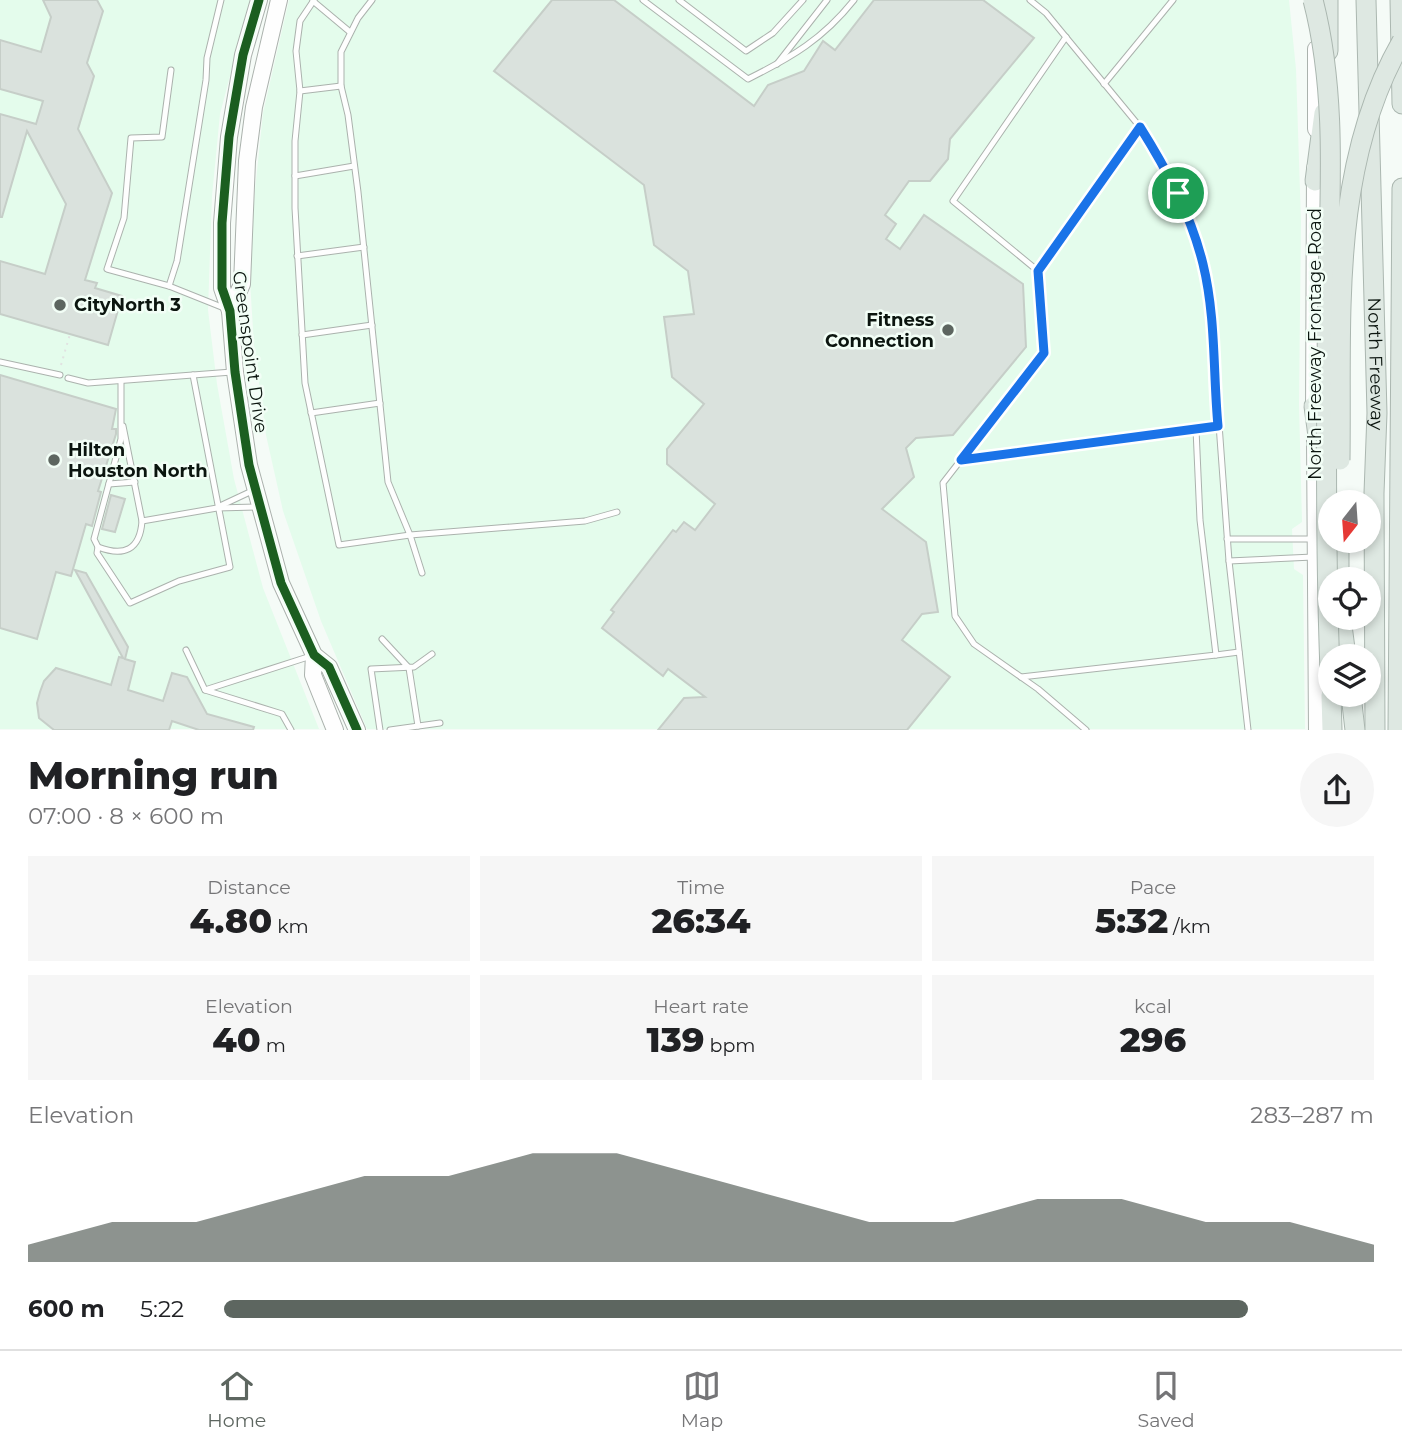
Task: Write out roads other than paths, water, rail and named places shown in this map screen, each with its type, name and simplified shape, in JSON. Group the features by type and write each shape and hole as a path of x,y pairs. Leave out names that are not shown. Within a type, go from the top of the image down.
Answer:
{"highway":[{"path":"1315,0 1324,50 1330,136 1326,566 1329,644"},
{"path":"1315,181 1328,76 1328,0"},
{"name":"North Freeway","path":"1366,0 1377,412 1374,493 1375,730"},
{"path":"1400,0 1402,104"},
{"path":"1339,490 1343,277 1347,209 1363,132 1376,94 1402,41"},
{"name":"North Freeway","path":"1398,730 1402,188"},
{"path":"1314,407 1322,490"},
{"path":"1332,707 1335,730"},
{"path":"1335,730 1337,707"},
{"path":"1352,707 1355,730"}],"street":[{"name":"Greenspoint Drive","path":"259,0 243,55 225,176 222,288 230,311 235,372 255,489 281,583 314,655 329,667 357,730"},
{"name":"Greenspoint Drive","path":"230,311 242,284 247,161 254,107 279,0"},
{"name":"North Freeway Frontage Road","path":"1314,407 1315,0"},
{"path":"1317,730 1315,557 1318,552"},
{"name":"Greenspoint Drive","path":"314,655 313,675 335,730"}],"lane":[{"path":"169,286 177,261 206,80 207,58 221,0"},
{"path":"350,33 313,0 300,21 296,51 300,91 295,142 297,256 305,383 340,545 410,535 585,521 617,512"},
{"path":"372,0 341,52 341,86 348,115 364,247 388,482 422,573"},
{"path":"643,0 748,79 793,56 836,24 854,0"},
{"path":"679,0 746,51 773,33 803,0"},
{"path":"775,65 827,0"},
{"path":"1030,0 1046,13 1140,127 1186,212 1203,265 1211,315 1228,561 1248,730"},
{"path":"1104,84 1173,0"},
{"path":"1038,271 953,201 1066,37"},
{"path":"171,70 162,137 131,138 124,218 107,270 169,286 230,311"},
{"path":"300,91 341,86"},
{"path":"1086,730 1021,677 974,644 955,616 943,483 1044,353 1038,271 1140,127"},
{"path":"295,176 354,166"},
{"path":"297,256 364,247"},
{"path":"302,335 372,325"},
{"path":"0,362 59,375"},
{"path":"68,378 88,383 121,382 235,372"},
{"path":"121,382 121,439 94,539 98,547 97,553 130,603 179,581 230,566 193,375"},
{"path":"311,413 380,403"},
{"path":"98,547 113,553 126,551 135,544 141,534 142,521 122,419"},
{"path":"961,460 1218,426"},
{"path":"1196,429 1200,520 1216,655"},
{"path":"109,484 135,482"},
{"path":"217,508 255,489"},
{"path":"142,521 217,508 259,506"},
{"path":"1227,539 1318,537"},
{"path":"1228,561 1315,557"},
{"path":"382,639 408,667 418,726"},
{"path":"186,650 205,690 282,714 290,730"},
{"path":"1021,677 1239,652"},
{"path":"380,730 371,669 414,667 432,654"},
{"path":"205,690 314,655"},
{"path":"390,730 440,723"}],"place":[{"name":"CityNorth 3","path":"60,305"},
{"name":"Fitness Connection","path":"948,330"},
{"name":"Hilton Houston North","path":"54,460"}]}
